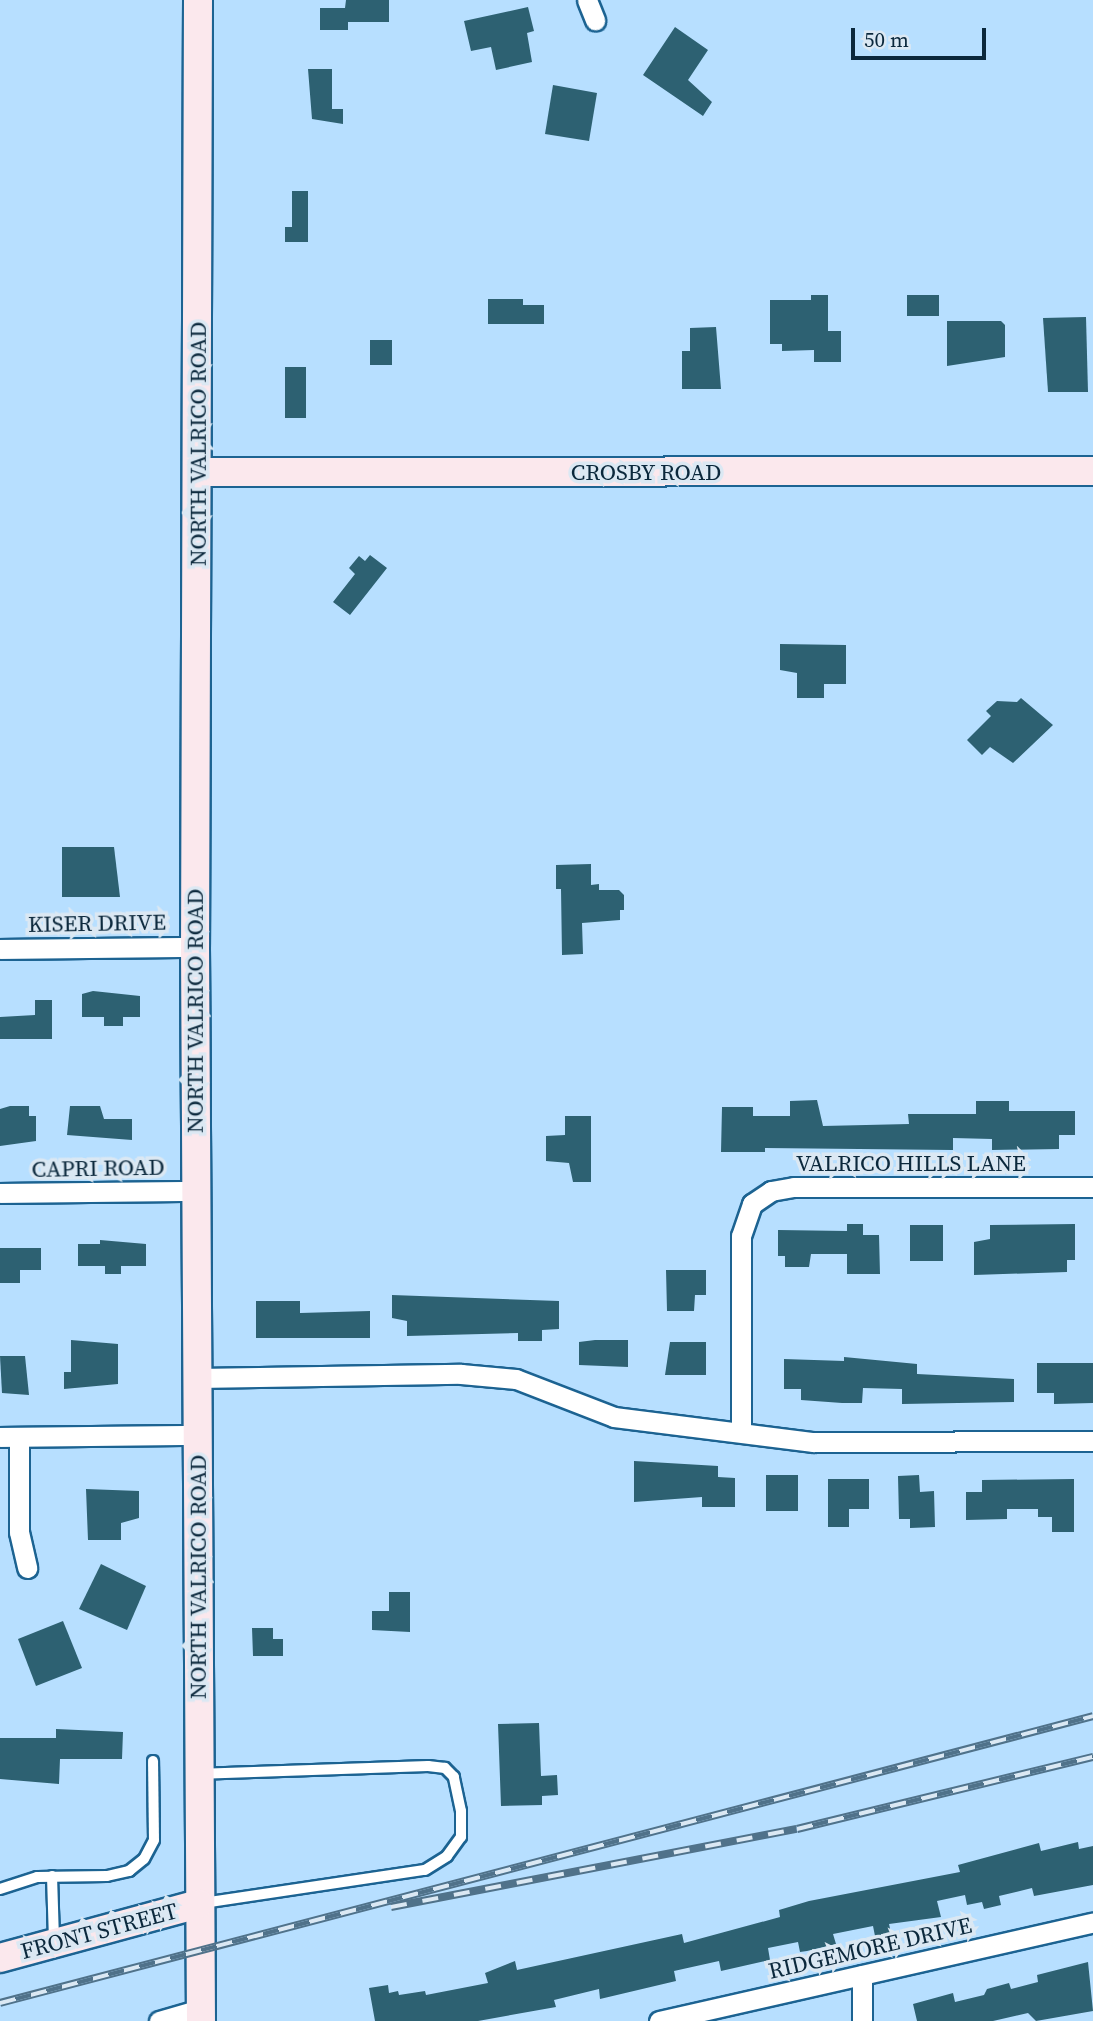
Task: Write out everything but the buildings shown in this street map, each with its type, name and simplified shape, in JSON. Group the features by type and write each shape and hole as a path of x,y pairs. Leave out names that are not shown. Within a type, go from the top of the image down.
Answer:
{"street":[{"name":"NORTH VALRICO ROAD","path":"198,0 195,947 200,2015"},
{"path":"587,0 595,20"},
{"name":"CROSBY ROAD","path":"198,472 1093,471"},
{"name":"KISER DRIVE","path":"0,949 195,947"},
{"name":"VALRICO HILLS LANE","path":"741,1430 741,1236 752,1204 771,1191 794,1187 1093,1187"},
{"name":"CAPRI ROAD","path":"0,1193 196,1191"},
{"path":"197,1378 461,1374 516,1379 614,1418 741,1430 813,1441 1093,1441"},
{"path":"27,1568 19,1532 10,1437 197,1435"},
{"name":"FRONT STREET","path":"0,1958 199,1904"},
{"name":"RIDGEMORE DRIVE","path":"659,2021 1093,1922"},
{"path":"862,1975 862,2021"},
{"path":"159,2021 200,2015"}],"lane":[{"path":"0,1889 19,1880 107,1876 129,1871 144,1859 154,1840 153,1761"},
{"path":"198,1774 428,1766 445,1768 454,1777 461,1811 461,1837 447,1856 425,1870 199,1904"},
{"path":"52,1877 54,1943"}],"railway":[{"path":"0,2003 1093,1716"},
{"path":"391,1907 797,1829 1093,1757"}]}
